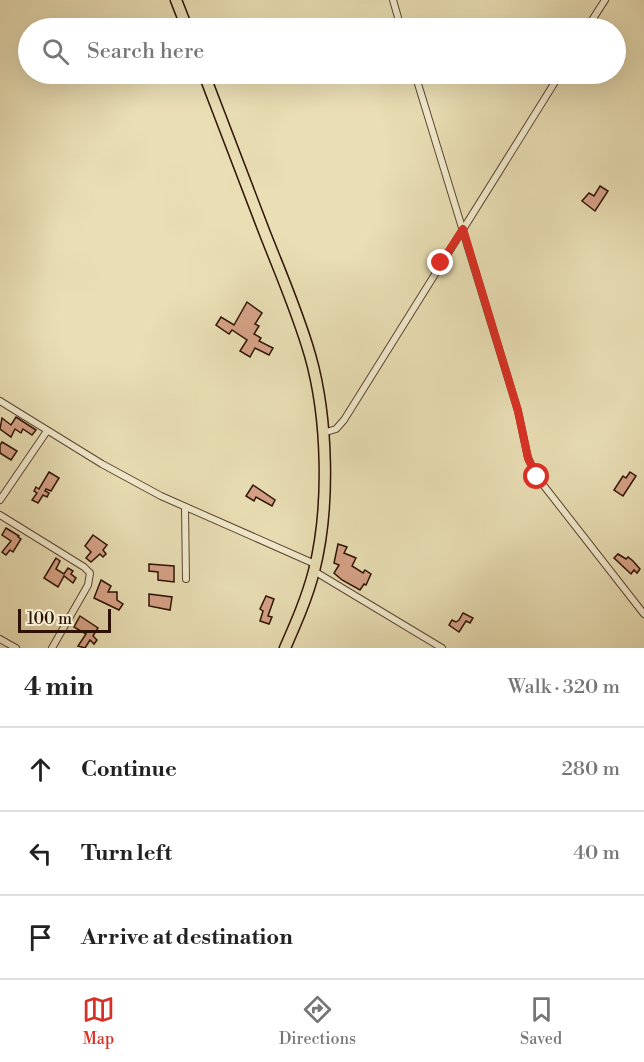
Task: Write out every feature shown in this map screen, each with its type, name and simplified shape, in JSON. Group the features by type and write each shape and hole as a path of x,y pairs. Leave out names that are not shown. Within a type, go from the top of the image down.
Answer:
{"highway":[{"path":"176,0 183,18"},
{"path":"208,84 303,335 318,390 323,433 323,510 314,568 301,612 285,648"}],"street":[{"path":"393,0 398,18"},
{"path":"593,18 605,0"},
{"path":"418,84 518,411 530,464 537,477 644,614"},
{"path":"323,433 336,429 344,420 554,84"},
{"path":"0,401 127,478 314,568 442,648"},
{"path":"0,500 47,430"},
{"path":"185,507 186,579"},
{"path":"0,515 90,573 88,585 52,648"},
{"path":"0,639 16,648"}],"building":[{"path":"600,186 608,191 595,211 582,201 589,193 594,196"},
{"path":"247,302 262,313 255,324 259,326 254,334 261,338 259,341 273,348 269,355 255,348 250,357 240,351 247,340 232,330 229,334 216,325 221,317 234,325"},
{"path":"16,417 36,430 32,435 23,429 21,433 15,429 11,437 0,429 2,418 11,425"},
{"path":"2,442 17,451 11,460 0,453"},
{"path":"49,472 59,478 51,491 46,489 45,491 49,493 47,497 43,495 38,503 32,500 37,493 34,491 36,487 39,489"},
{"path":"630,472 636,476 623,496 614,490 623,476 626,478"},
{"path":"253,485 275,500 272,506 256,497 254,501 246,496"},
{"path":"6,528 21,539 13,552 10,550 6,555 2,552 11,541 2,535"},
{"path":"93,535 107,545 103,550 106,554 103,557 100,554 91,562 86,558 91,552 85,546"},
{"path":"338,544 347,547 344,553 356,558 352,566 363,573 365,570 371,574 366,585 364,584 360,590 334,573 339,565 334,563"},
{"path":"618,554 633,561 640,569 637,573 634,570 631,574 614,558"},
{"path":"56,558 60,561 56,569 64,574 68,568 73,571 71,574 76,578 73,583 64,576 58,587 44,578"},
{"path":"149,564 174,566 174,582 158,580 158,572 149,571"},
{"path":"101,580 111,586 108,592 117,592 117,600 123,604 119,610 94,598"},
{"path":"149,594 172,597 170,610 149,606"},
{"path":"266,596 274,599 268,616 272,617 269,624 260,621 263,611 260,609"},
{"path":"463,613 473,618 470,623 466,621 459,632 449,625 452,620 456,622 459,620"},
{"path":"80,616 98,628 93,636 97,640 94,644 90,640 85,648 78,646 86,634 74,627"}],"route":[{"path":"441,263 463,229 518,411 528,458 537,477"}]}
